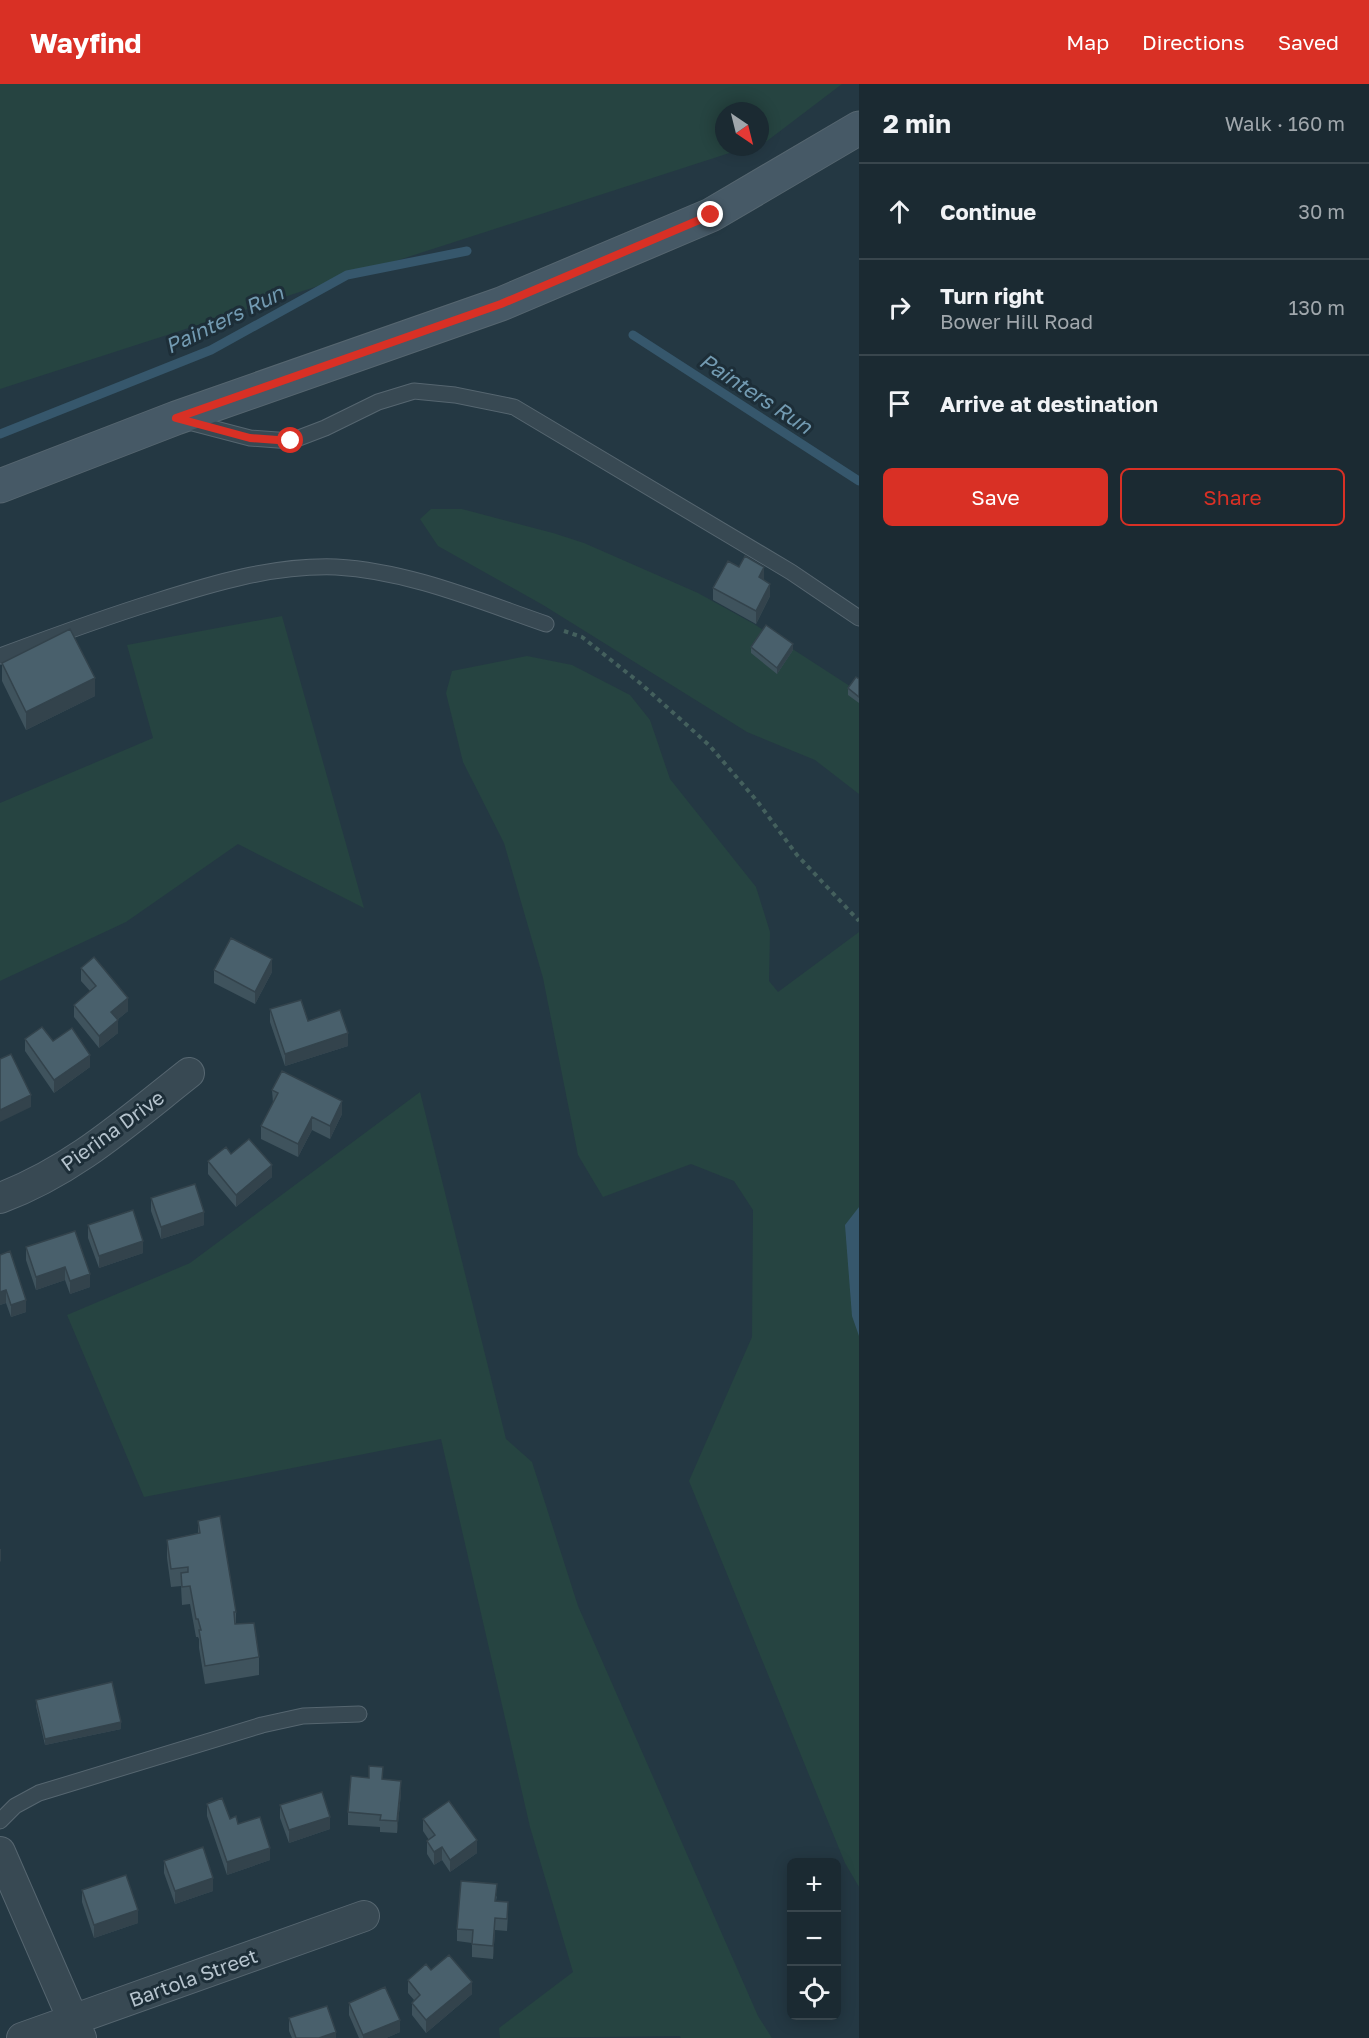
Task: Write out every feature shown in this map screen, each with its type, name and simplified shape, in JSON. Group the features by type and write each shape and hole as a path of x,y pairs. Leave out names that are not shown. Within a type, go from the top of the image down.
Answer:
{"main road":[{"path":"0,486 176,418 501,304 711,215 859,128"}],"street":[{"name":"Pierina Drive","path":"0,1198 25,1188 79,1159 189,1074"},
{"path":"0,1852 77,2029"},
{"name":"Bartola Street","path":"22,2038 77,2029 364,1916"}],"lane":[{"path":"176,418 250,438 291,441 325,428 378,402 414,391 455,395 514,407 781,566 859,618"},
{"path":"0,656 81,625 215,582 286,568 338,567 393,575 452,591 546,624"},
{"path":"0,1821 15,1806 39,1793 262,1725 303,1716 359,1714"}],"path":[{"path":"546,624 582,637 640,683 709,745 758,801 797,855 859,921"}],"green space":[{"path":"0,84 842,84 769,139 769,102 715,102 715,156 720,156 0,389"},
{"path":"431,509 462,509 584,543 698,593 754,624 859,692 859,794 815,760 747,732 543,605 438,546 420,519"},
{"path":"282,616 364,908 238,844 126,922 0,981 0,803 153,738 127,645"},
{"path":"527,656 572,665 630,695 650,720 670,779 756,887 770,932 769,981 778,992 859,932 859,1887 845,1863 689,1481 752,1337 753,1210 734,1181 691,1164 603,1197 578,1155 543,978 504,843 463,762 446,693 452,671"},
{"path":"420,1092 506,1439 532,1462 578,1606 758,2016 772,2038 681,2038 680,2036 500,2038 499,2028 573,1972 530,1827 441,1439 144,1497 67,1315 190,1263"}],"water":[{"path":"859,1207 859,1336 852,1316 845,1225"}],"building":[{"path":"745,556 764,567 759,577 770,584 756,611 713,588 728,561 739,567"},
{"path":"766,625 793,644 777,668 751,647"},
{"path":"70,629 95,678 26,712 2,663"},
{"path":"856,677 859,679 859,697 848,688"},
{"path":"231,938 272,959 255,992 214,970"},
{"path":"94,957 128,998 111,1012 118,1020 99,1036 74,1005 96,986 81,968"},
{"path":"301,1000 308,1021 340,1010 348,1033 285,1054 270,1009"},
{"path":"42,1027 53,1041 72,1028 90,1055 54,1080 25,1039"},
{"path":"11,1054 31,1095 0,1110 0,1059"},
{"path":"282,1071 342,1101 330,1126 312,1117 298,1144 261,1126 278,1093 272,1090"},
{"path":"249,1139 272,1165 236,1195 208,1161 226,1147 231,1154"},
{"path":"195,1184 204,1212 161,1227 151,1198"},
{"path":"133,1210 143,1241 99,1256 88,1225"},
{"path":"75,1231 90,1274 70,1281 65,1267 36,1277 26,1247"},
{"path":"10,1251 26,1300 11,1305 6,1290 0,1292 0,1255"},
{"path":"220,1516 236,1612 234,1612 235,1624 254,1623 259,1657 205,1666 199,1630 201,1630 198,1619 196,1619 190,1586 182,1587 181,1573 188,1572 188,1567 171,1569 167,1540 200,1533 198,1521"},
{"path":"112,1682 121,1722 45,1739 36,1700"},
{"path":"369,1766 383,1767 382,1779 401,1781 397,1821 380,1820 381,1815 348,1812 351,1776 369,1778"},
{"path":"322,1792 330,1817 289,1830 280,1805"},
{"path":"222,1798 230,1819 236,1816 238,1824 260,1817 270,1848 227,1862 207,1804"},
{"path":"449,1801 477,1840 450,1860 442,1847 434,1852 427,1841 435,1835 423,1819"},
{"path":"203,1847 213,1878 175,1891 164,1861"},
{"path":"126,1875 138,1910 94,1925 82,1890"},
{"path":"461,1881 497,1884 495,1901 508,1902 507,1919 495,1918 493,1946 472,1944 473,1930 457,1929"},
{"path":"449,1955 472,1982 426,2020 412,2003 420,1995 408,1980 426,1964 431,1970"},
{"path":"385,1987 400,2020 363,2035 349,2003"},
{"path":"327,2006 336,2032 319,2038 296,2038 289,2018"}],"waterway":[{"name":"Painters Run","path":"0,434 211,350 347,275 467,251"},
{"name":"Painters Run","path":"633,335 859,481"}],"route":[{"path":"291,441 250,438 176,418 501,304 711,215"}]}
